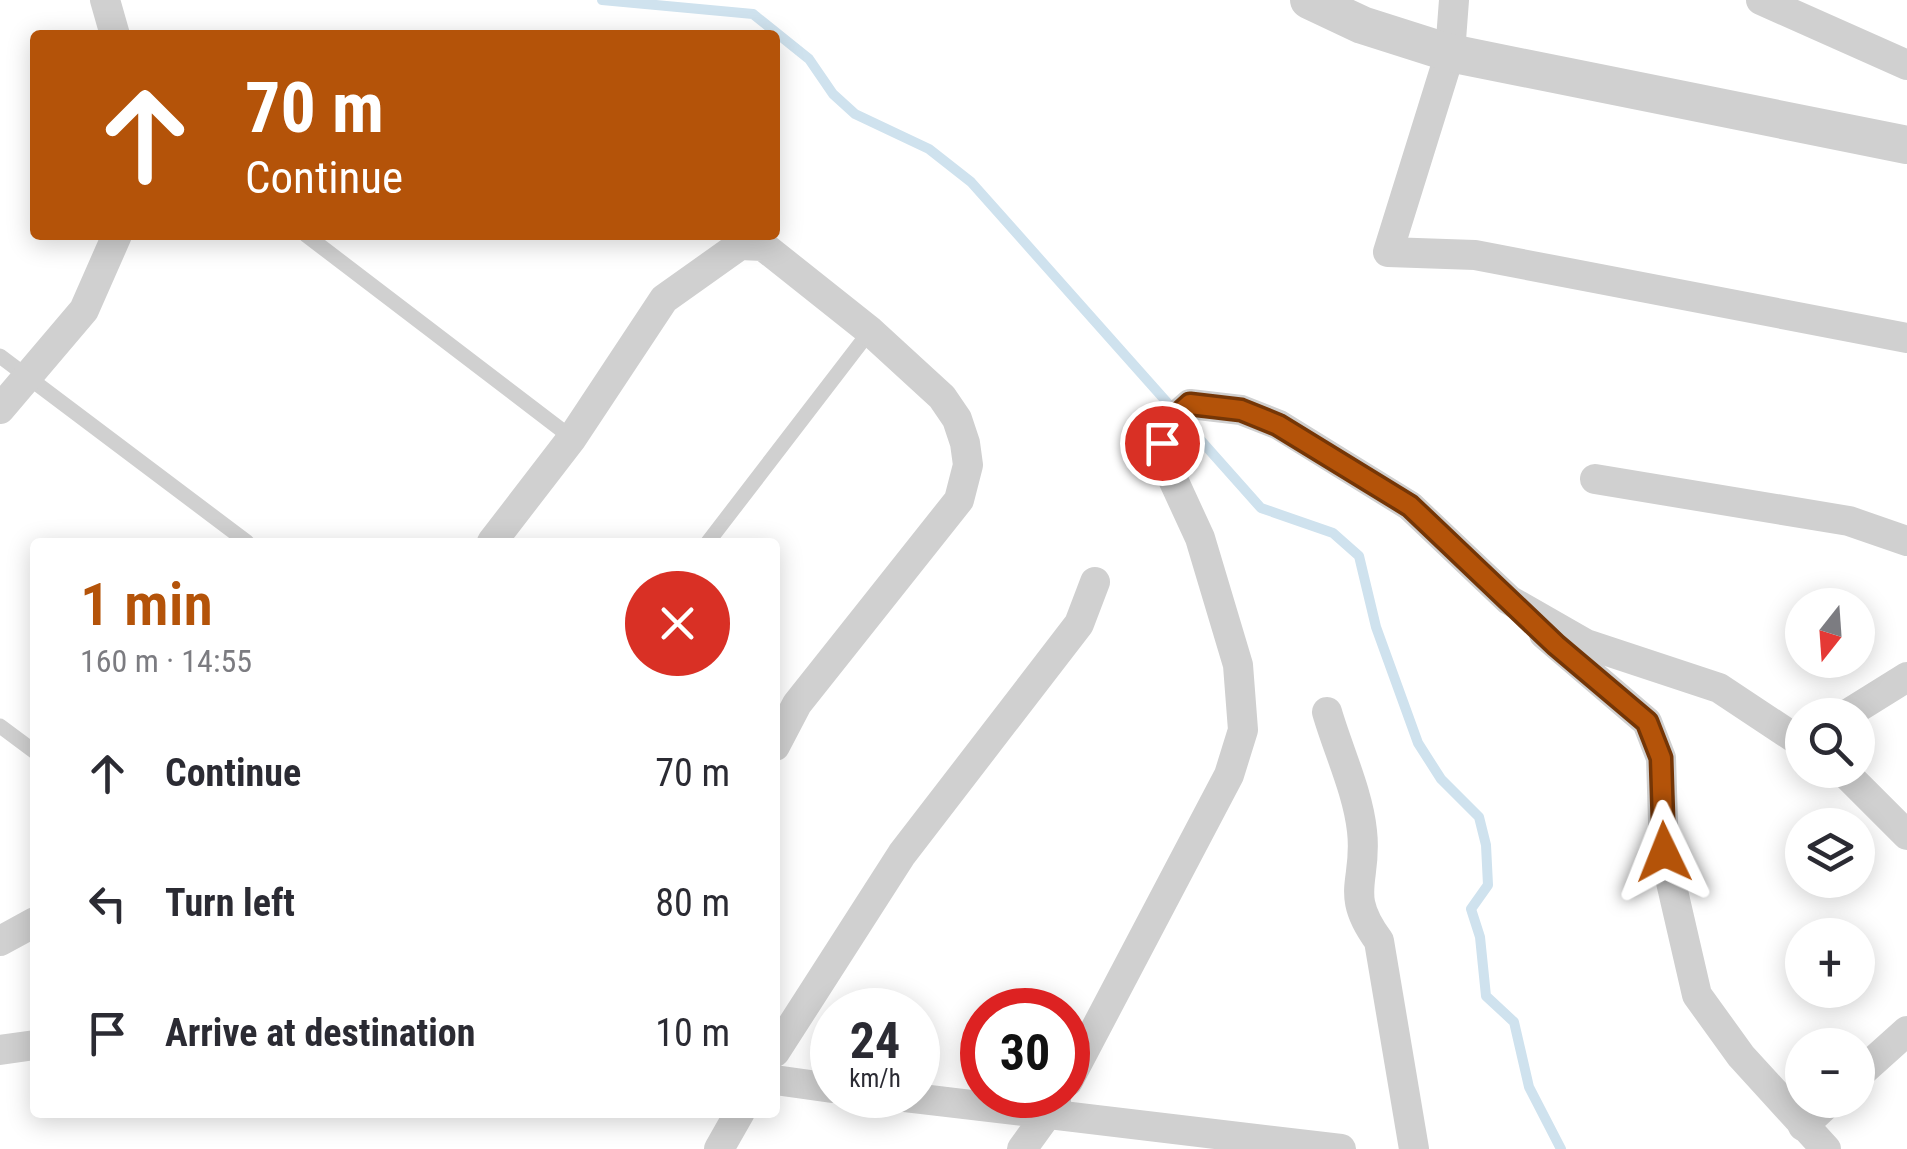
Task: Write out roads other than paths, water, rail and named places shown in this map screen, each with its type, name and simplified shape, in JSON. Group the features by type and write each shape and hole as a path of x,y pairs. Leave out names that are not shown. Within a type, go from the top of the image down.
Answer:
{"street":[{"path":"105,0 114,30"},
{"path":"1309,0 1362,24 1450,53 1907,145"},
{"path":"1454,0 1450,53 1388,252 1475,255 1907,338"},
{"path":"1761,0 1907,65"},
{"path":"0,409 84,310 115,240"},
{"path":"495,538 572,438 664,300 740,245 763,246 870,331 942,397 957,418 968,465 966,484 922,552 796,704 780,736"},
{"path":"1090,1039 1228,775 1243,730 1238,665 1217,586 1165,462 1166,426 1190,404 1209,404 1278,425 1410,506 1647,722 1658,742 1664,852 1697,995 1731,1044 1826,1149"},
{"path":"1595,479 1849,521 1907,541"},
{"path":"780,1044 902,854 1080,624 1095,582"},
{"path":"1509,600 1586,644 1719,688 1785,732"},
{"path":"1873,698 1907,677"},
{"path":"1326,712 1362,829 1362,865 1356,895 1362,919 1378,941 1414,1149"},
{"path":"1860,788 1907,836"},
{"path":"0,941 30,925"},
{"path":"1875,1060 1907,1031"},
{"path":"0,1050 30,1046"},
{"path":"780,1081 810,1085"},
{"path":"1090,1111 1341,1149"},
{"path":"719,1149 737,1118"},
{"path":"1022,1149 1045,1118"},
{"path":"1803,1126 1812,1118"}],"lane":[{"path":"313,240 572,438"},
{"path":"711,538 870,331"},
{"path":"0,356 242,538"},
{"path":"0,726 30,748"}],"waterway":[{"path":"602,0 753,14 773,30"},
{"path":"780,36 809,59 833,94 855,114 929,149 971,182 1261,508 1333,533 1359,556 1376,627 1418,743 1441,779 1479,817 1486,845 1488,885 1471,909 1480,937 1486,996 1514,1022 1529,1087 1561,1149"}]}
